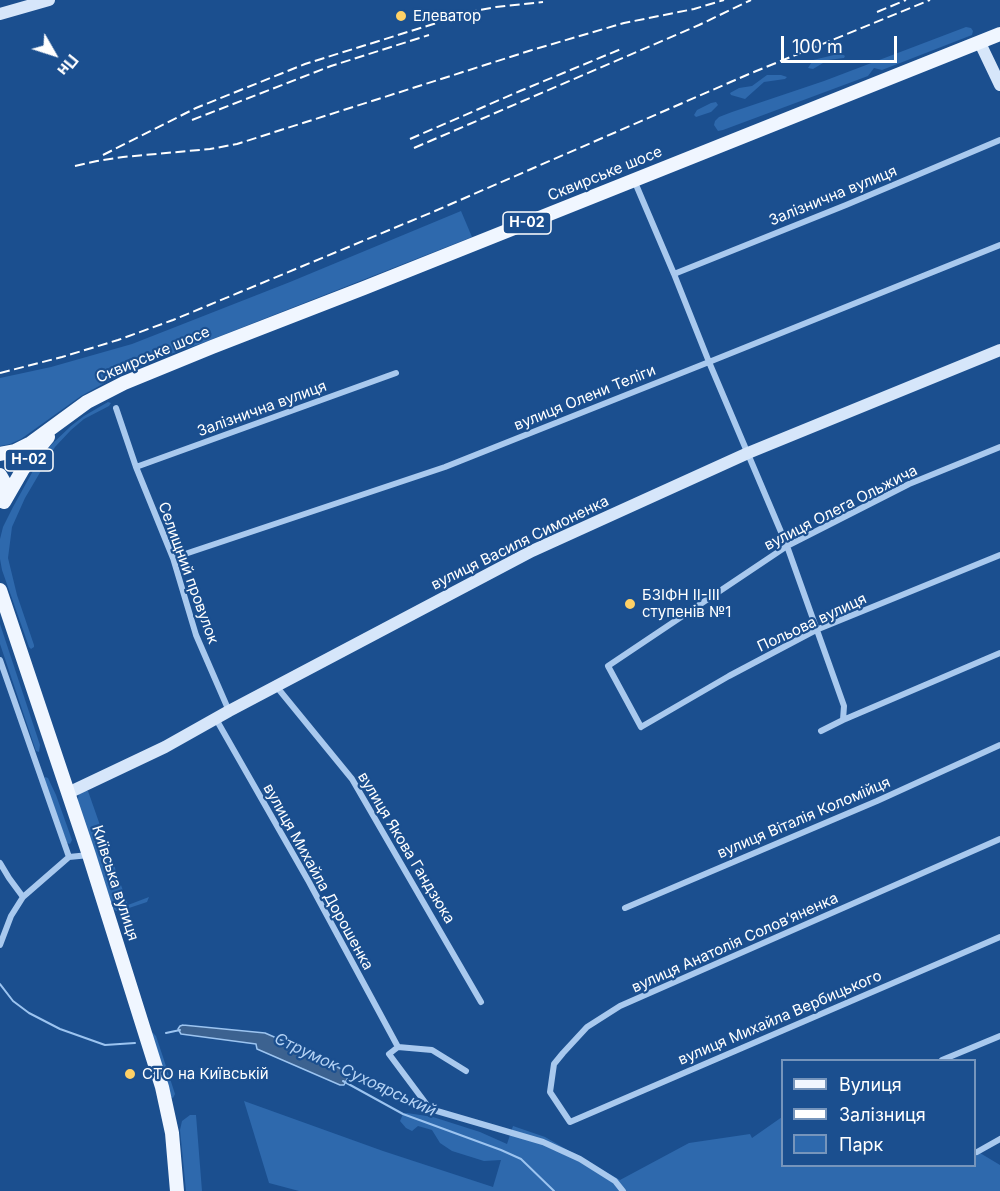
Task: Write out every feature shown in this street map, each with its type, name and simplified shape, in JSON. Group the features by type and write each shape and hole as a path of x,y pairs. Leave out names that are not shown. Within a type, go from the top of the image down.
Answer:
{"main road":[{"name":"Сквирське шосе","path":"0,454 15,451 31,443 87,402 124,383 1000,34"},
{"name":"Сквирське шосе","path":"2,506 34,454 61,422"},
{"path":"0,475 4,482 5,493 2,506"},
{"name":"Київська вулиця","path":"0,590 89,855 162,1087 172,1133 177,1191"}],"street":[{"path":"0,14 49,0"},
{"path":"980,43 1000,86"},
{"name":"Залізнична вулиця","path":"674,274 1000,140"},
{"path":"634,180 787,546 844,706 843,720"},
{"name":"вулиця Олени Теліги","path":"173,558 445,467 1000,245"},
{"name":"вулиця Василя Симоненка","path":"68,794 165,747 532,552 748,453 1000,350"},
{"name":"Залізнична вулиця","path":"136,467 396,373"},
{"name":"Селищний провулок","path":"116,408 136,467 173,558 196,635 229,711"},
{"name":"вулиця Олега Ольжича","path":"641,727 608,666 787,546 909,484 1000,447"},
{"name":"Польова вулиця","path":"641,727 729,676 816,630 1000,555"},
{"path":"821,731 1000,652"},
{"path":"0,661 69,857"},
{"name":"вулиця Якова Гандзюка","path":"276,686 352,779 482,1002"},
{"name":"вулиця Михайла Дорошенка","path":"216,719 309,882 398,1047"},
{"name":"вулиця Віталія Коломійця","path":"625,908 877,801 1000,745"},
{"name":"вулиця Анатолія Соловʼяненка","path":"570,1122 550,1092 554,1064 587,1027 620,1006 1000,839"},
{"path":"0,945 11,916 24,897 69,857 89,855"},
{"path":"0,863 24,897"},
{"name":"вулиця Михайла Вербицького","path":"570,1122 1000,937"},
{"path":"944,1059 1000,1036"},
{"path":"466,1071 432,1050 398,1047 389,1054 430,1109 543,1142 580,1159 615,1181 623,1191"},
{"path":"977,1152 1000,1139"}],"green space":[{"path":"966,27 971,28 972,35 882,70 874,68 868,76 723,130 718,131 714,125 719,117 824,81"},
{"path":"838,54 845,56 828,60 813,69 808,68 813,60"},
{"path":"767,75 787,77 764,82 745,99 731,95 730,93 739,88 752,86"},
{"path":"716,102 718,105 711,112 696,117 694,115 697,110"},
{"path":"461,211 472,237 165,356 110,380 81,396 21,439 0,446 0,378 51,367 132,344"},
{"path":"108,402 111,403 109,406 84,419 55,447 25,498 12,527 8,558 17,595 34,645 31,649 2,570 0,539 3,527 39,460 52,444 84,416"},
{"path":"0,624 40,745 39,752 36,751 0,644"},
{"path":"45,777 48,778 56,795 72,840 70,844 67,843"},
{"path":"88,791 128,905 149,897 147,902 120,911 113,908 77,803 79,793"},
{"path":"151,1031 156,1036 163,1057 175,1094 173,1098 171,1097"},
{"path":"244,1101 383,1151 493,1187 501,1160 484,1161 452,1151 440,1143 432,1130 418,1126 412,1131 406,1128 400,1121 403,1114 433,1117 480,1132 507,1144 513,1126 545,1137 620,1180 689,1143 750,1134 752,1138 781,1118 781,1167 976,1167 976,1151 1000,1165 1000,1191 299,1191 269,1183"},
{"path":"190,1115 196,1115 202,1191 186,1191 180,1130 182,1121"}],"shaded area":[{"path":"183,1025 265,1033 325,1059 344,1071 348,1077 344,1085 340,1085 257,1049 256,1044 181,1034 178,1029"}],"waterway":[{"name":"Струмок Сухоярський","path":"0,984 13,1001 29,1013 60,1029 105,1045 135,1043"},
{"name":"Струмок Сухоярський","path":"166,1033 180,1030"},
{"name":"Струмок Сухоярський","path":"343,1081 403,1114 521,1159 554,1191"}],"railway":[{"path":"75,166 123,157 210,149 237,144 532,50 624,23 694,9 724,0"},
{"path":"414,148 699,25 751,0"},
{"path":"877,12 906,0"},
{"path":"0,373 118,340 173,320 435,211 749,74 930,0"},
{"path":"103,155 196,108 305,64 475,11 543,2"},
{"path":"192,120 331,66 429,35"},
{"path":"410,139 621,49"}],"place":[{"name":"Елеватор","path":"401,16"},
{"name":"БЗІФН ІІ-ІІІ ступенів №1","path":"630,604"},
{"name":"СТО на Київській","path":"130,1074"}]}
